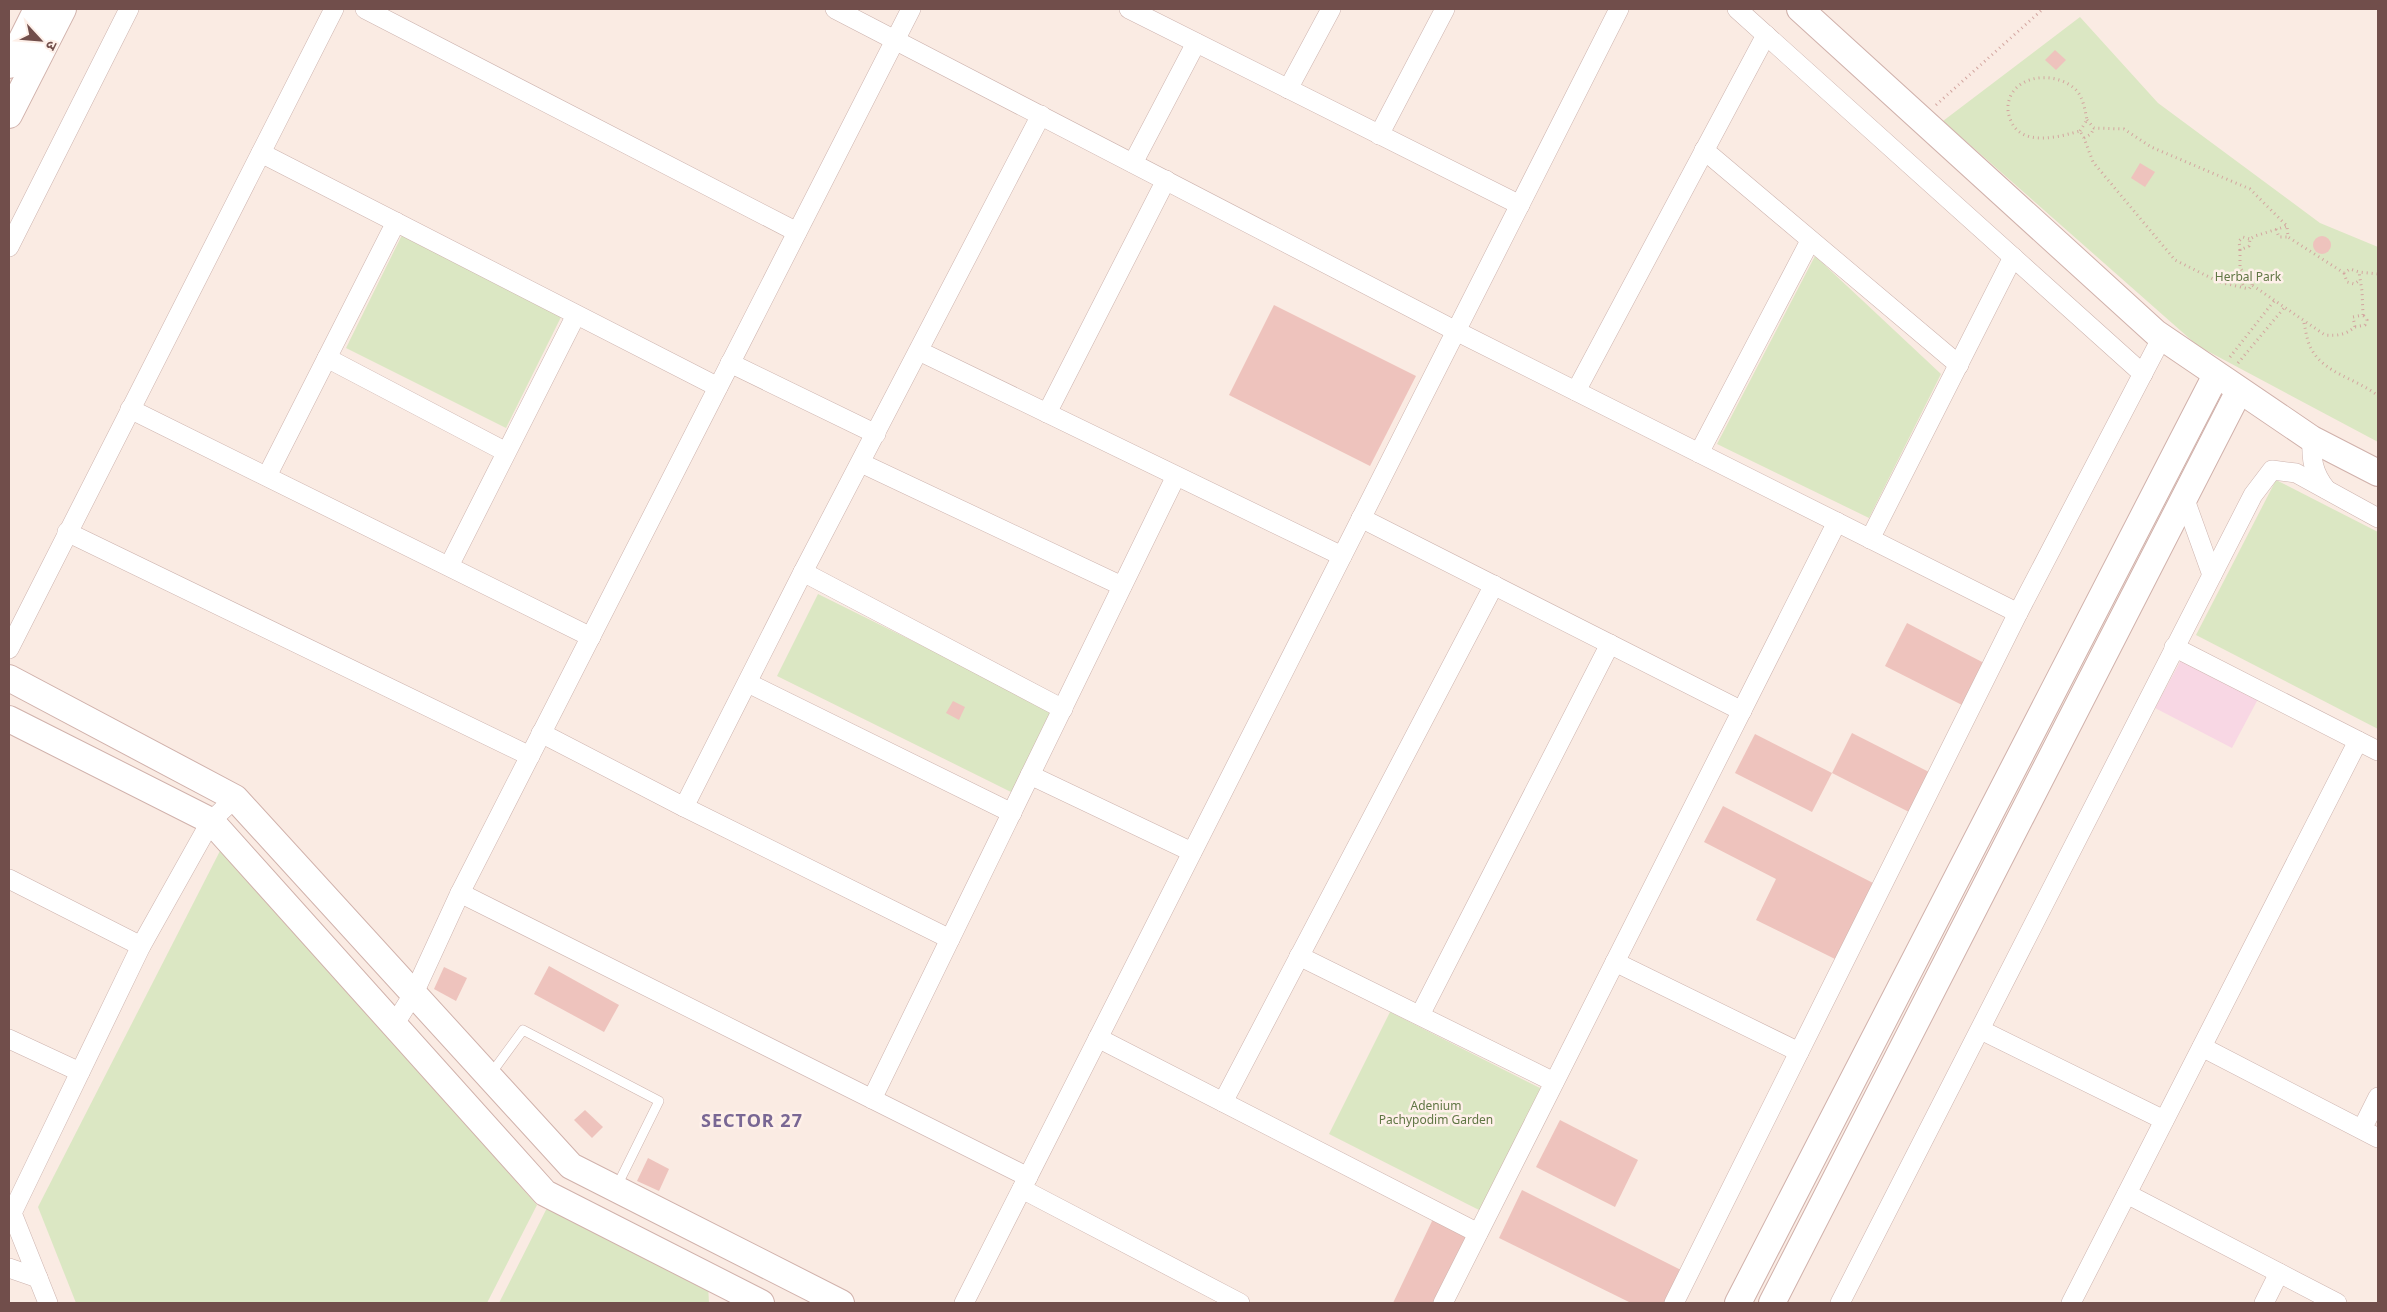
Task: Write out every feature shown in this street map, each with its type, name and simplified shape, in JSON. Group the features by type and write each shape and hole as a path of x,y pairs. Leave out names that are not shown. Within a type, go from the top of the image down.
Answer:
{"street":[{"path":"9,65 37,9"},
{"path":"9,115 63,9"},
{"path":"9,247 129,9"},
{"path":"9,649 334,9"},
{"path":"365,9 797,232"},
{"path":"835,9 1456,331 2018,613"},
{"path":"394,1026 414,994 460,893 910,9"},
{"path":"1129,9 1520,205"},
{"path":"1288,89 1331,9"},
{"path":"1379,135 1445,9"},
{"path":"964,1303 1619,9"},
{"path":"1737,9 2143,374"},
{"path":"1800,9 2162,337 2312,439 2378,473"},
{"path":"1576,391 1766,35"},
{"path":"1133,163 1196,42"},
{"path":"684,807 803,572 1041,116"},
{"path":"1704,150 1959,365"},
{"path":"260,153 718,388"},
{"path":"1047,413 1166,180"},
{"path":"267,476 396,222"},
{"path":"1699,453 1810,241"},
{"path":"1870,539 2013,257"},
{"path":"448,566 576,314"},
{"path":"1674,1303 2018,613 2162,337"},
{"path":"919,351 1342,556"},
{"path":"326,358 506,452"},
{"path":"730,363 876,434"},
{"path":"1772,1303 2184,497 2227,383"},
{"path":"1738,1303 2227,383"},
{"path":"130,409 590,636"},
{"path":"2312,439 2311,452 2314,471 2328,492"},
{"path":"861,463 1122,586"},
{"path":"1840,1303 2253,495 2272,470 2296,473 2378,518"},
{"path":"872,1099 1176,476"},
{"path":"2184,497 2212,575"},
{"path":"1361,518 1742,711"},
{"path":"1443,1303 1837,522"},
{"path":"67,532 530,756"},
{"path":"803,572 1063,709"},
{"path":"1222,1102 1494,585"},
{"path":"1420,1016 1610,644"},
{"path":"2174,647 2378,752"},
{"path":"9,678 235,798 571,1166 841,1303"},
{"path":"748,683 1012,813"},
{"path":"9,719 211,821 545,1193 761,1303"},
{"path":"541,733 684,807 950,939"},
{"path":"2071,1303 2358,741"},
{"path":"1030,775 1192,852"},
{"path":"48,1303 12,1213 141,946 211,821 235,798"},
{"path":"9,878 141,946"},
{"path":"460,893 872,1099 1240,1303"},
{"path":"1299,956 1554,1082"},
{"path":"1615,962 1799,1052"},
{"path":"1981,1030 2164,1120"},
{"path":"1098,1038 1478,1233"},
{"path":"9,1039 80,1072"},
{"path":"2202,1047 2370,1134 2378,1097"},
{"path":"2127,1194 2337,1303"},
{"path":"9,1268 38,1278"},
{"path":"2264,1303 2279,1273"}],"lane":[{"path":"490,1076 523,1030 659,1101 616,1189"}],"path":[{"path":"1920,118 2044,9"},
{"path":"2087,120 2080,131 2058,138 2038,138 2024,134 2012,124 2007,113 2011,96 2020,85 2038,78 2055,78 2074,88 2080,97 2087,120 2094,128 2124,129 2151,147 2250,189 2287,226 2288,237"},
{"path":"2084,138 2092,134 2094,128"},
{"path":"2080,131 2092,162 2175,260 2219,282 2243,286 2249,289 2252,285"},
{"path":"2287,226 2250,239 2243,237 2239,241 2240,268 2252,280 2252,285 2304,323 2325,335 2337,336 2355,327 2361,328 2365,325 2367,320 2363,314 2359,272"},
{"path":"2276,229 2279,237 2288,237 2344,273 2347,282 2354,284 2360,280"},
{"path":"2240,250 2249,246 2250,239"},
{"path":"2344,273 2350,269 2378,274"},
{"path":"2243,286 2241,281 2247,276"},
{"path":"2227,383 2274,301"},
{"path":"2227,383 2238,363 2284,308"},
{"path":"2355,327 2353,317 2363,314"},
{"path":"2304,323 2311,349 2322,364 2367,387 2378,396"}],"shaded area":[{"path":"2181,660 2258,699 2232,748 2155,708"}],"green space":[{"name":"Herbal Park","path":"2080,17 2158,103 2320,223 2378,247 2378,442 2198,346 1943,121"},
{"path":"403,233 563,313 506,428 346,348"},
{"path":"1815,256 1941,374 1869,518 1717,444"},
{"path":"2276,480 2378,532 2378,729 2196,635"},
{"path":"818,594 1054,711 1013,793 777,676"},
{"path":"221,849 537,1205 487,1303 76,1303 38,1207"},
{"name":"Adenium Pachypodim Garden","path":"1390,1012 1542,1089 1481,1211 1329,1134"},
{"path":"549,1204 708,1285 709,1303 499,1303"}],"building":[{"path":"2055,50 2066,60 2056,70 2045,60"},
{"path":"2140,163 2155,172 2145,187 2131,178"},
{"path":"2322,236 2328,239 2331,245 2328,251 2322,254 2316,251 2313,245 2316,239"},
{"path":"1274,305 1416,376 1370,466 1229,395"},
{"path":"1907,623 1984,663 1962,705 1885,666"},
{"path":"953,701 965,707 959,720 946,713"},
{"path":"1852,733 1929,772 1909,812 1832,773"},
{"path":"1755,734 1832,773 1812,812 1735,773"},
{"path":"1723,806 1873,883 1835,959 1756,920 1776,879 1704,842"},
{"path":"549,966 619,1005 604,1032 534,994"},
{"path":"444,967 467,978 456,1001 434,989"},
{"path":"585,1110 603,1127 592,1138 574,1120"},
{"path":"1560,1120 1638,1160 1615,1207 1536,1167"},
{"path":"648,1158 669,1169 659,1191 637,1181"},
{"path":"1522,1190 1681,1270 1664,1303 1631,1303 1499,1238"},
{"path":"1433,1219 1470,1236 1436,1303 1393,1303"}],"district":[{"name":"SECTOR 27","path":"752,1120"}]}
